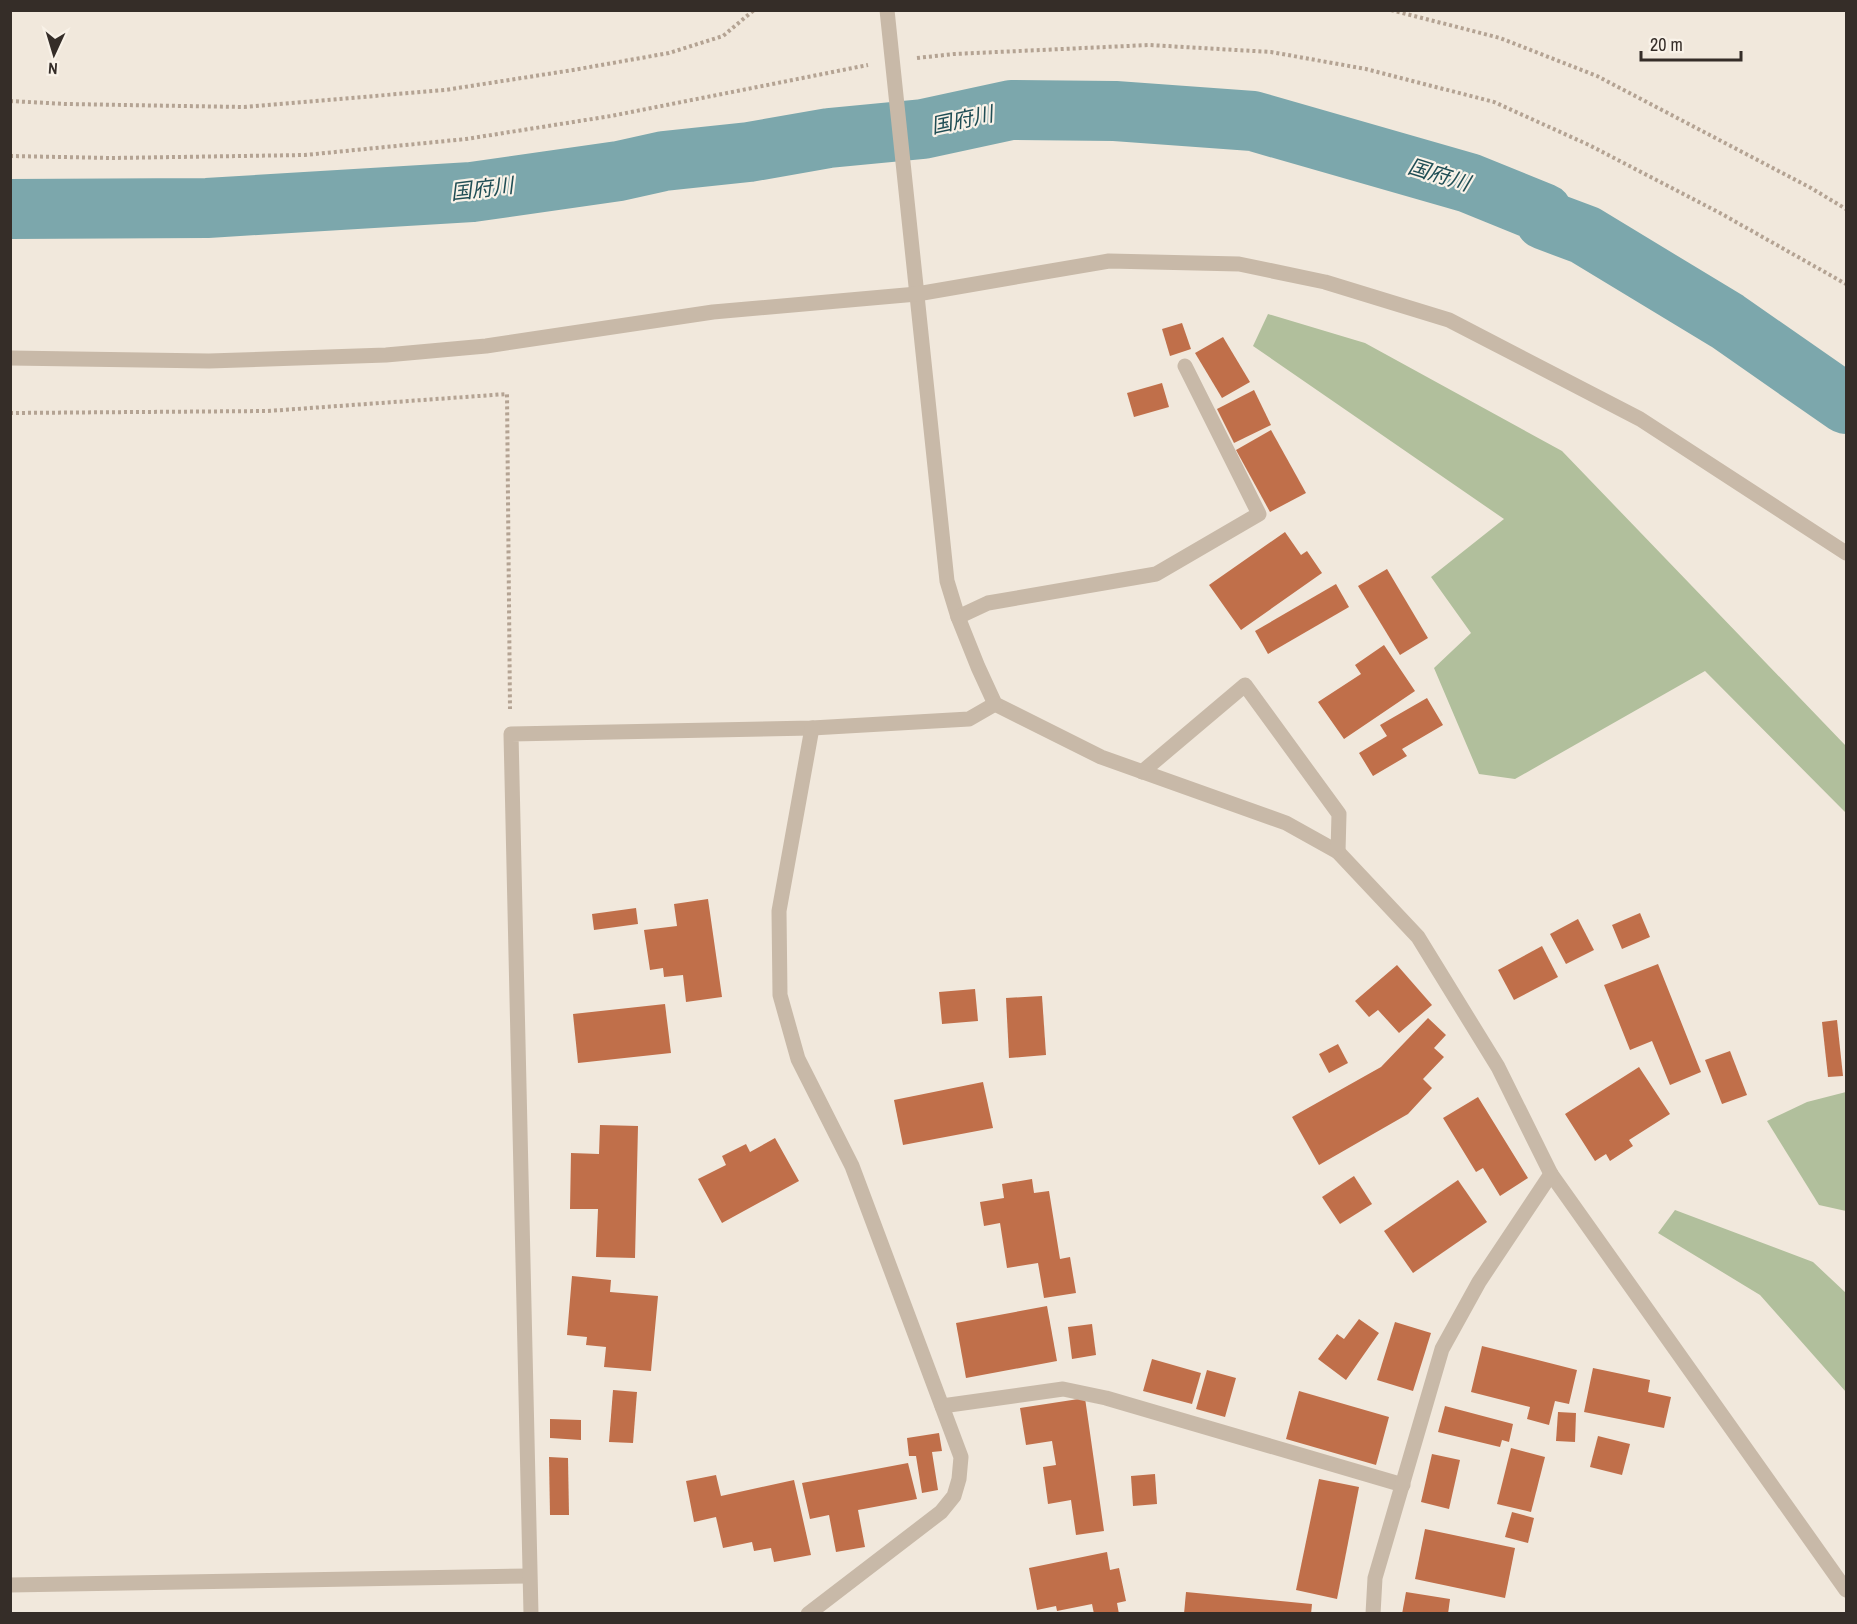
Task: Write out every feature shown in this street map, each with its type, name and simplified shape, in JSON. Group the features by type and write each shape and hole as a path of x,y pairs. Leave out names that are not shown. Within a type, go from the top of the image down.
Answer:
{"street":[{"path":"887,10 947,581 958,617 995,704 1101,757 1286,823 1338,852 1418,937 1498,1067 1551,1174 1846,1590"},
{"path":"10,358 209,361 387,356 486,346 713,312 917,294 1109,261 1239,264 1325,282 1449,321 1640,419 1846,553"},
{"path":"958,617 988,603 1156,574 1259,514 1185,366"},
{"path":"1142,772 1245,686 1339,814 1338,852"},
{"path":"531,1614 511,734 812,728 969,719 995,704"},
{"path":"808,1614 941,1512 954,1496 959,1479 961,1457 852,1166 798,1059 780,995 779,910 812,728"},
{"path":"1373,1614 1375,1578 1442,1349 1479,1282 1551,1174"},
{"path":"942,1406 1063,1389 1106,1398 1403,1485"},
{"path":"10,1585 529,1576"}],"path":[{"path":"10,102 244,107 445,90 669,53 723,36 754,10"},
{"path":"1391,10 1500,38 1597,76 1811,188 1846,209"},
{"path":"10,156 112,158 305,155 466,139 611,116 893,60 954,54 1149,45 1271,52 1366,69 1494,102 1589,145 1720,213 1846,284"},
{"path":"10,413 268,411 507,394 511,734"}],"green space":[{"path":"1268,314 1365,343 1562,451 1846,746 1846,813 1705,671 1515,779 1479,774 1434,668 1471,633 1431,577 1504,519 1253,346"},
{"path":"1846,1092 1846,1211 1819,1205 1767,1121 1807,1102"},
{"path":"1675,1210 1813,1262 1846,1293 1846,1392 1760,1295 1658,1233"}],"building":[{"path":"1182,323 1191,349 1170,356 1162,329"},
{"path":"1223,337 1250,382 1222,398 1195,353"},
{"path":"1162,383 1169,407 1134,417 1127,393"},
{"path":"1254,390 1271,425 1234,443 1217,409"},
{"path":"1271,430 1306,493 1270,512 1236,450"},
{"path":"1285,532 1301,555 1307,551 1322,573 1241,630 1209,585"},
{"path":"1387,569 1428,638 1400,655 1358,586"},
{"path":"1336,584 1349,607 1268,654 1255,631"},
{"path":"1384,645 1415,691 1344,739 1318,702 1361,674 1355,665"},
{"path":"1427,698 1443,725 1402,749 1407,756 1373,776 1359,753 1387,736 1380,725"},
{"path":"708,899 722,997 686,1002 683,975 664,977 663,968 650,970 644,930 677,926 674,904"},
{"path":"636,908 638,924 594,930 592,914"},
{"path":"1640,913 1650,937 1622,949 1612,925"},
{"path":"1578,919 1594,950 1566,964 1550,934"},
{"path":"1542,946 1558,977 1514,1000 1498,970"},
{"path":"1658,964 1701,1072 1670,1085 1652,1041 1630,1050 1604,985"},
{"path":"1397,965 1432,1005 1399,1033 1378,1010 1369,1017 1355,1001"},
{"path":"975,989 978,1021 942,1024 939,992"},
{"path":"1042,996 1046,1055 1009,1058 1006,998"},
{"path":"665,1004 671,1053 578,1063 573,1014"},
{"path":"1428,1018 1446,1035 1434,1048 1444,1057 1423,1079 1432,1088 1408,1114 1319,1165 1292,1117 1381,1067"},
{"path":"1837,1020 1843,1076 1828,1077 1822,1022"},
{"path":"1338,1044 1348,1063 1329,1073 1319,1054"},
{"path":"1730,1051 1747,1095 1722,1104 1705,1060"},
{"path":"1639,1067 1670,1114 1629,1140 1633,1146 1610,1161 1606,1154 1595,1161 1565,1114"},
{"path":"983,1082 993,1128 903,1145 894,1100"},
{"path":"1478,1097 1528,1178 1500,1196 1483,1168 1476,1172 1443,1118"},
{"path":"600,1125 638,1126 635,1258 596,1257 598,1209 570,1209 571,1153 599,1154"},
{"path":"775,1138 799,1181 722,1223 698,1179 726,1165 722,1156 746,1144 750,1152"},
{"path":"1354,1176 1372,1204 1340,1224 1322,1197"},
{"path":"1032,1179 1034,1193 1049,1191 1060,1259 1070,1257 1076,1293 1044,1298 1038,1263 1007,1268 1000,1223 984,1226 980,1202 1004,1198 1002,1184"},
{"path":"1458,1180 1487,1222 1413,1273 1384,1231"},
{"path":"572,1276 611,1280 610,1292 658,1296 651,1371 604,1367 606,1347 586,1345 587,1337 567,1335"},
{"path":"1047,1306 1057,1361 966,1378 956,1323"},
{"path":"1359,1319 1379,1333 1346,1380 1318,1359 1337,1334 1344,1339"},
{"path":"1395,1322 1431,1333 1413,1391 1377,1380"},
{"path":"1092,1324 1096,1355 1072,1359 1068,1327"},
{"path":"1482,1346 1577,1370 1569,1404 1555,1401 1549,1425 1527,1419 1530,1407 1471,1392"},
{"path":"1152,1359 1201,1373 1192,1404 1143,1391"},
{"path":"1593,1368 1650,1380 1648,1392 1671,1397 1664,1428 1584,1412"},
{"path":"1207,1370 1236,1378 1225,1417 1196,1409"},
{"path":"613,1390 637,1392 633,1443 609,1442"},
{"path":"1299,1391 1389,1417 1376,1465 1286,1439"},
{"path":"1085,1398 1104,1531 1076,1535 1071,1500 1048,1504 1043,1467 1056,1465 1052,1441 1026,1445 1020,1408"},
{"path":"1445,1406 1513,1424 1509,1442 1502,1440 1500,1447 1438,1432"},
{"path":"1558,1412 1576,1413 1575,1442 1556,1441"},
{"path":"550,1419 581,1420 581,1440 550,1438"},
{"path":"939,1433 942,1451 932,1452 938,1490 922,1493 916,1456 909,1456 907,1438"},
{"path":"1598,1436 1630,1444 1622,1475 1590,1467"},
{"path":"1511,1448 1545,1457 1531,1512 1497,1504"},
{"path":"1432,1454 1460,1460 1449,1509 1421,1502"},
{"path":"549,1457 568,1458 569,1515 550,1515"},
{"path":"908,1463 917,1499 858,1510 865,1547 836,1552 829,1515 810,1519 802,1483"},
{"path":"1155,1474 1157,1504 1133,1506 1131,1476"},
{"path":"716,1475 721,1496 794,1480 811,1555 774,1562 771,1548 754,1551 752,1542 723,1548 716,1517 694,1522 686,1481"},
{"path":"1319,1479 1359,1487 1337,1599 1296,1590"},
{"path":"1512,1512 1534,1518 1528,1543 1505,1537"},
{"path":"1425,1529 1515,1548 1505,1598 1415,1579"},
{"path":"1107,1552 1110,1570 1119,1568 1126,1601 1117,1603 1119,1614 1094,1614 1092,1604 1057,1611 1056,1606 1037,1610 1029,1568"},
{"path":"1186,1592 1312,1604 1311,1614 1184,1614"},
{"path":"1406,1592 1450,1599 1448,1614 1402,1614"}],"waterway":[{"name":"国府川","path":"10,209 207,208 472,192 619,171 664,161 749,152 829,138 923,129 1011,110 1115,111 1253,121 1469,183 1543,213 1545,220 1585,235 1727,321 1846,404"}]}
